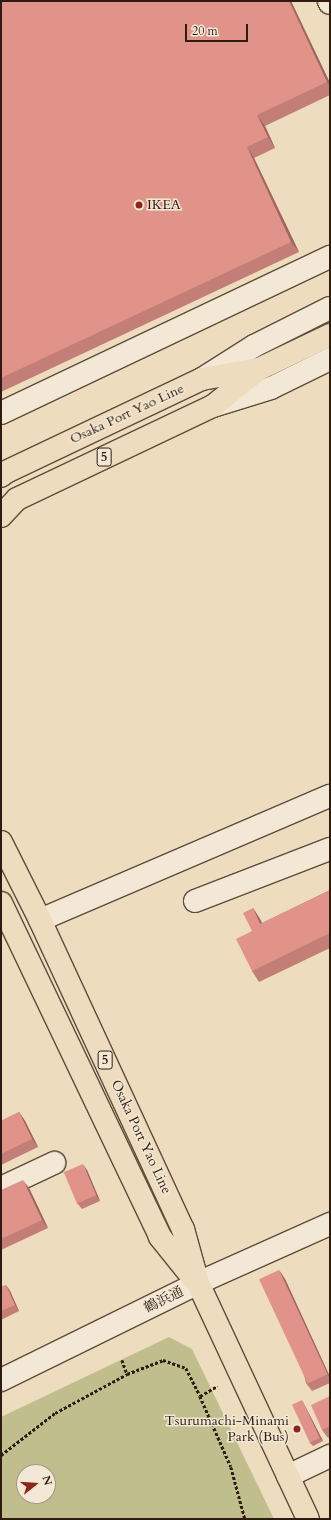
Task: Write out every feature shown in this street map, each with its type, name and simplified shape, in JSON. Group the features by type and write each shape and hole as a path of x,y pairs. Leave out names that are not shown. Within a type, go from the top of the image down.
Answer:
{"main road":[{"name":"Osaka Port Yao Line","path":"1,516 17,499 213,406 260,369 330,335"},
{"name":"Osaka Port Yao Line","path":"1,476 6,472 202,379 260,369"},
{"name":"Osaka Port Yao Line","path":"1,842 40,920 184,1228 198,1283 308,1519"},
{"name":"Osaka Port Yao Line","path":"1,902 160,1237 198,1283"}],"street":[{"path":"1,413 330,257"},
{"path":"202,379 254,346 330,308"},
{"path":"213,406 271,388 330,359"},
{"path":"40,920 330,796"},
{"path":"195,901 330,849"},
{"path":"1,1188 54,1163"},
{"name":"鶴浜通","path":"1,1380 198,1283 330,1224"},
{"path":"288,1476 330,1456"}],"path":[{"path":"122,1360 127,1374"},
{"path":"1,1455 55,1413 127,1374 163,1360 186,1368 231,1467 244,1519"},
{"path":"200,1396 217,1386"}],"shaded area":[{"path":"169,1337 192,1349 274,1519 1,1519 1,1417"}],"building":[{"name":"IKEA","path":"1,1 289,1 327,82 257,115 268,137 247,147 291,242 1,378"},
{"path":"330,890 330,933 252,971 236,939 252,931 243,913 253,908 260,924"},
{"path":"19,1112 32,1139 1,1154 1,1121"},
{"path":"83,1164 96,1195 77,1204 64,1172"},
{"path":"23,1180 42,1220 1,1239 1,1190"},
{"path":"279,1270 328,1374 308,1384 259,1279"},
{"path":"6,1285 15,1305 1,1311 1,1287"},
{"path":"330,1396 330,1426 322,1430 311,1405"},
{"path":"302,1400 320,1438 310,1443 292,1405"}],"place":[{"name":"IKEA","path":"139,205"},
{"name":"Tsurumachi-Minami Park (Bus)","path":"297,1429"}]}
